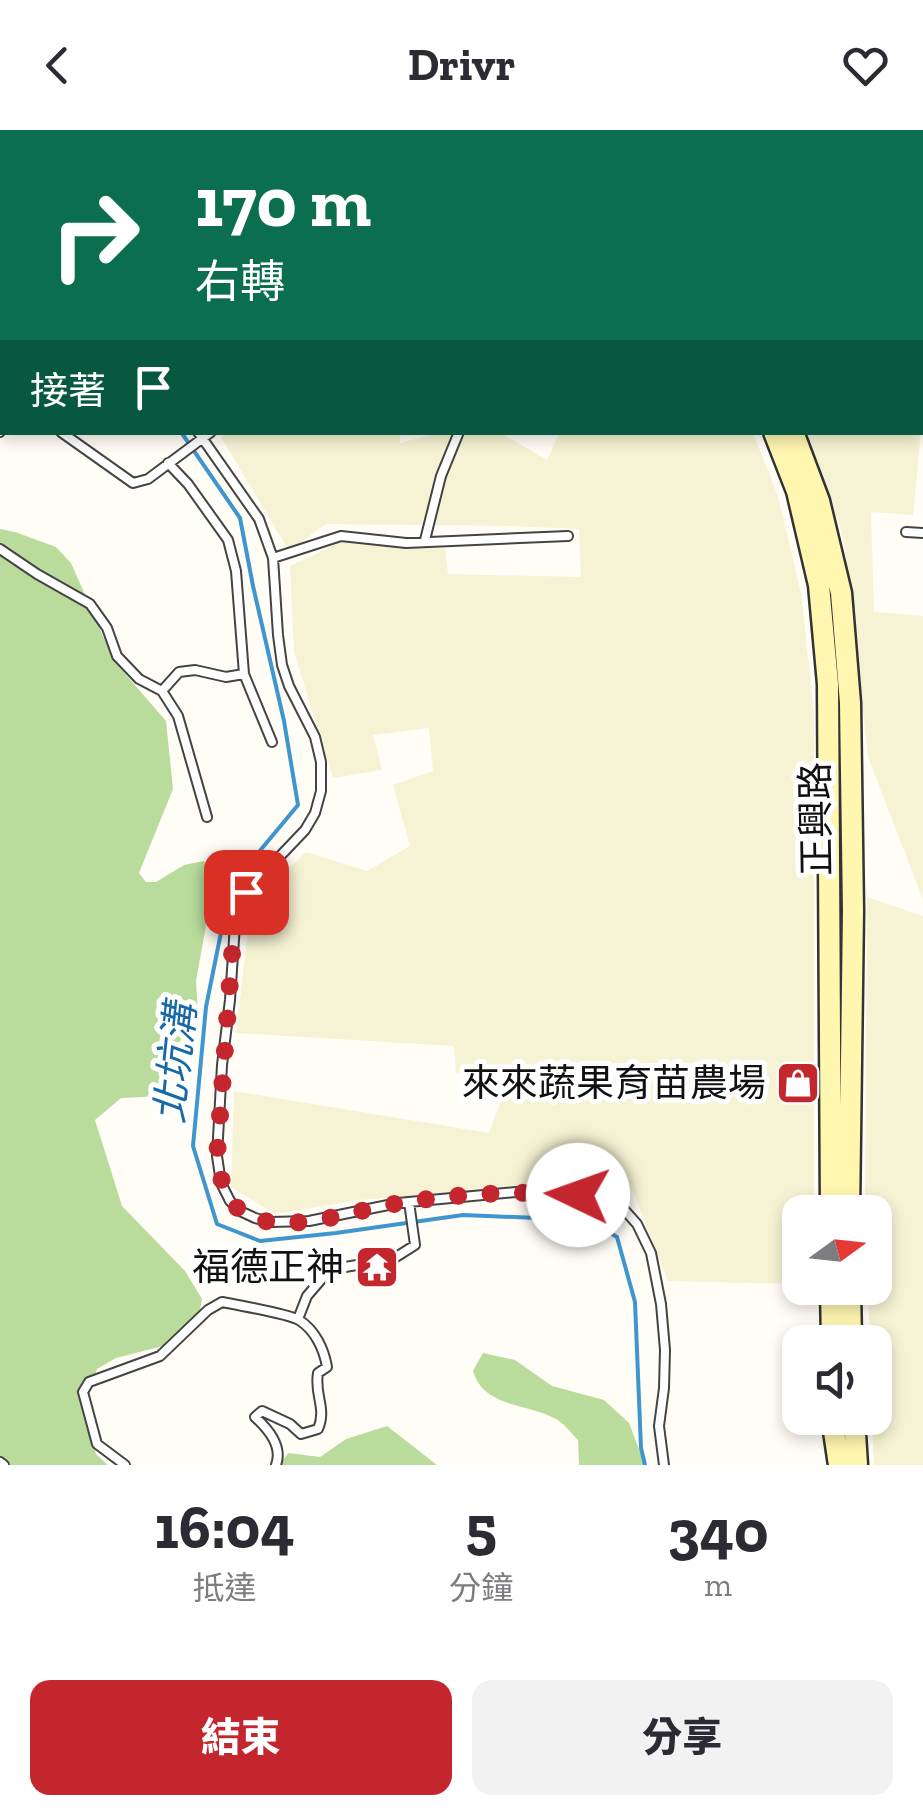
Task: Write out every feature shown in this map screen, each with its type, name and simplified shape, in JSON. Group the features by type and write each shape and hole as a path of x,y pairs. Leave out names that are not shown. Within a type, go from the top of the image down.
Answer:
{"main road":[{"name":"正興路","path":"775,435 798,491 819,585 828,684 831,1195"},
{"name":"正興路","path":"795,435 819,501 840,593 850,703 853,912 849,1195"},
{"path":"835,1435 839,1465"},
{"path":"855,1435 858,1465"}],"lane":[{"path":"74,437 132,483 148,478 203,435 259,519 273,558 282,664 315,737 321,762 320,791 306,830 246,892 236,909 217,1156 221,1183 230,1200 240,1211 271,1222 309,1222 409,1202 516,1192 603,1197 620,1206 637,1224 650,1253 661,1304 665,1350 658,1426 664,1465"},
{"path":"425,540 441,476 458,435"},
{"path":"168,463 228,540 236,572 244,674 272,742"},
{"path":"906,532 923,533"},
{"path":"273,558 341,536 406,542 568,536"},
{"path":"0,549 90,604 107,628 116,656 139,679 162,691 178,716 207,818"},
{"path":"162,691 179,672 244,674"},
{"path":"298,1320 307,1296 326,1274 393,1259 416,1245 409,1202"},
{"path":"125,1465 97,1444 82,1392 89,1382 160,1356 208,1310 222,1302 298,1320 324,1350 327,1367 318,1374 316,1384 324,1416 318,1428 301,1434 290,1424 262,1411 255,1417 269,1429 279,1457 276,1465"}],"shaded area":[{"path":"400,435 400,443 430,435 504,435 547,460 558,435 754,435 778,496 801,593 814,713 814,1195 782,1195 782,1284 668,1281 632,1189 585,1180 361,1200 275,1214 231,1187 234,1091 489,1133 510,1077 456,1073 454,1046 236,1033 251,905 306,852 367,871 410,846 393,785 433,771 429,728 373,735 382,770 333,778 294,652 290,566 354,536 445,549 448,574 581,577 579,529 326,524 289,551 221,437"},
{"path":"802,435 921,435 913,515 871,512 874,612 923,616 923,900 868,757 840,526"},
{"path":"867,897 923,916 923,1465 874,1465 873,1435 892,1435 892,1325 869,1325 869,1305 892,1305 892,1195 865,1195"}],"green space":[{"path":"0,529 56,547 71,563 114,661 166,721 173,789 139,873 146,882 156,882 184,865 204,861 214,881 196,981 198,1014 166,1062 165,1096 121,1098 95,1120 122,1206 185,1271 202,1299 200,1310 171,1344 116,1358 97,1369 84,1411 96,1454 108,1465 0,1465"},
{"path":"483,1353 515,1360 552,1386 604,1400 629,1423 645,1465 579,1465 578,1440 561,1422 486,1392 473,1371"},
{"path":"387,1426 437,1465 280,1465 288,1453 320,1457 346,1439"}],"waterway":[{"name":"北坑溝","path":"183,435 240,518 298,805 249,864 227,903 206,1007 193,1146 217,1224 260,1241 463,1215 588,1220 617,1237 635,1302 645,1465"}],"place":[{"name":"來來蔬果育苗農場","path":"798,1083"},
{"name":"福德正神","path":"377,1267"}],"route":[{"path":"246,892 236,909 217,1156 221,1183 240,1211 271,1222 309,1222 398,1203 446,1198 516,1192 578,1195"}]}
